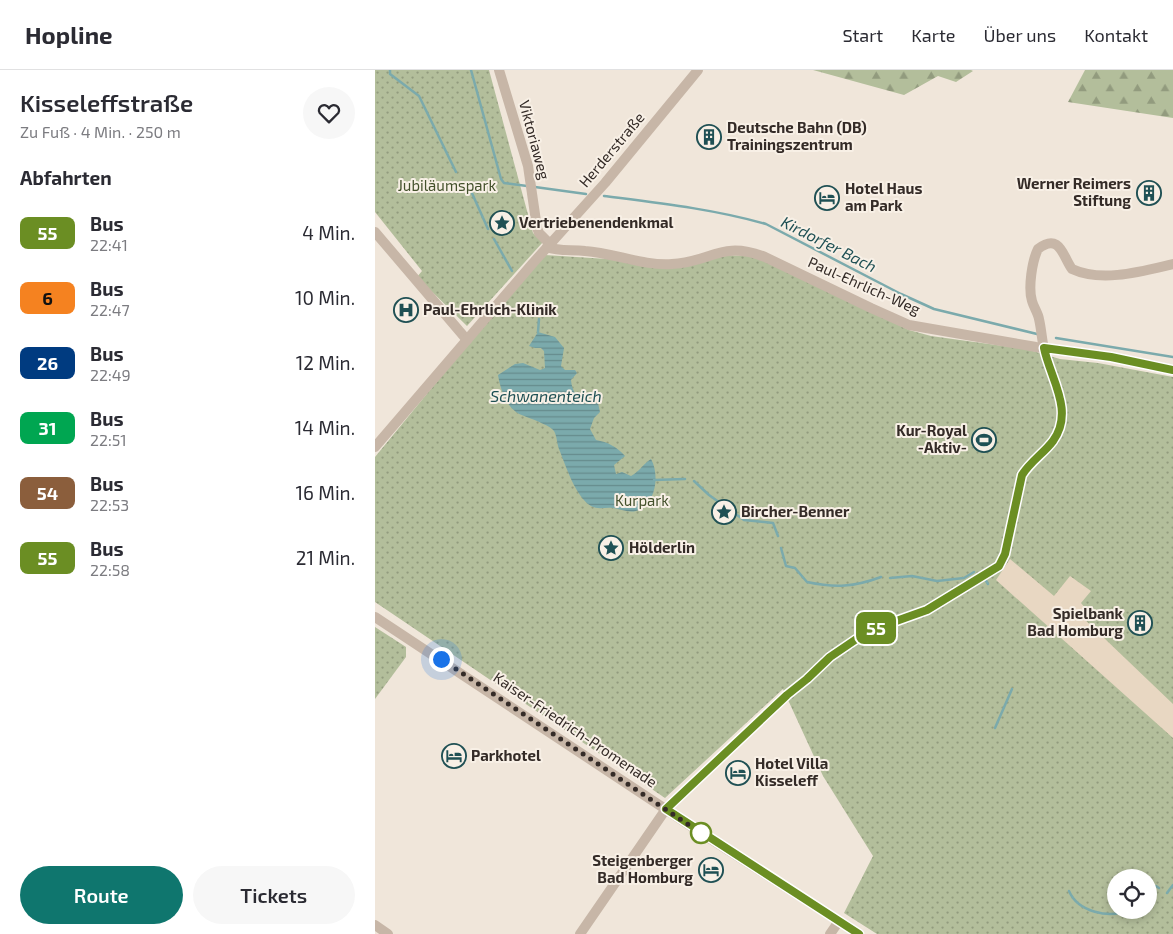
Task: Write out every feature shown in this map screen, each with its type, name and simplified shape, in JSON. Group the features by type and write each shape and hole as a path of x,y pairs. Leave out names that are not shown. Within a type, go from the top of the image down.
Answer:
{"street":[{"name":"Viktoriaweg","path":"499,70 528,166 537,228 549,246"},
{"name":"Herderstraße","path":"375,447 605,183 698,70"},
{"path":"375,232 467,340"},
{"path":"580,934 666,809 830,657 874,629 927,610 999,566 1005,554 1022,475 1029,464 1055,439 1060,429 1062,409 1060,395 1044,348 1039,316 1033,304 1030,291 1037,251 1041,246 1048,244 1059,246 1073,269 1086,274 1103,275 1137,272 1173,264"},
{"name":"Paul-Ehrlich-Weg","path":"549,246 557,251 584,250 664,264 680,263 725,250 748,251 765,257 909,325 1044,348 1111,357 1173,370"},
{"name":"Kaiser-Friedrich-Promenade","path":"375,617 859,934"},
{"path":"830,934 839,921"},
{"path":"375,925 391,932"}],"green space":[{"name":"Jubiläumspark","path":"375,70 489,70 533,233 543,242 467,326 417,277 422,271 375,212"},
{"path":"813,70 973,71 956,82 938,76 904,95"},
{"path":"1085,70 1173,70 1173,118 1068,102"},
{"name":"Kurpark","path":"545,255 623,260 649,266 722,255 754,256 909,330 931,336 1026,349 1060,359 1098,363 1173,377 1173,934 877,934 844,913 873,856 823,776 783,689 665,798 375,602 375,457 472,339"},
{"path":"375,627 406,647 406,657 375,699"}],"shaded area":[{"path":"1010,559 1054,596 1070,576 1091,591 1081,603 1086,609 1080,615 1173,704 1173,738 996,580"}],"water":[{"name":"Schwanenteich","path":"538,332 555,337 564,348 561,366 565,370 575,370 577,373 571,380 572,388 578,396 586,404 598,403 600,412 594,418 590,429 596,440 612,445 625,456 614,465 616,474 622,472 631,476 651,459 655,473 654,489 648,503 643,508 630,512 591,506 580,495 572,480 559,449 554,431 546,425 516,412 506,400 498,375 515,364 523,363 540,370 545,368 544,351 541,348 529,346"}],"waterway":[{"name":"Kirdorfer Bach","path":"390,70 390,74 419,96 456,172"},
{"name":"Kirdorfer Bach","path":"471,70 501,179 504,183 527,186"},
{"name":"Kirdorfer Bach","path":"463,182 471,191 488,229"},
{"name":"Kirdorfer Bach","path":"535,187 586,194"},
{"name":"Kirdorfer Bach","path":"604,196 706,210 766,224 901,294 934,309 1037,334"},
{"name":"Kirdorfer Bach","path":"494,239 512,271"},
{"name":"Kirdorfer Bach","path":"538,332 539,319"},
{"name":"Kirdorfer Bach","path":"1056,338 1173,357"},
{"path":"654,480 685,479"},
{"path":"694,481 709,495 744,520 773,523 778,536"},
{"path":"781,548 786,566 795,568 807,582 844,586 881,577"},
{"path":"890,578 912,576 937,581 964,578 974,572"},
{"path":"985,579 988,584"},
{"name":"Kirdorfer Bach","path":"995,728 1012,689"},
{"name":"Kirdorfer Bach","path":"1167,893 1173,885"},
{"name":"Kirdorfer Bach","path":"1069,891 1073,898 1087,909 1107,913"}],"bus line":[{"name":"55","path":"859,934 666,809 830,657 874,629 927,610 999,566 1005,554 1022,475 1029,464 1055,439 1060,429 1062,409 1060,395 1044,348 1111,357 1173,370"}],"place":[{"name":"Deutsche Bahn (DB) Trainingszentrum","path":"709,137"},
{"name":"Werner Reimers Stiftung","path":"1149,193"},
{"name":"Hotel Haus am Park","path":"827,198"},
{"name":"Vertriebenendenkmal","path":"502,223"},
{"name":"Paul-Ehrlich-Klinik","path":"406,310"},
{"name":"Kur-Royal -Aktiv-","path":"984,440"},
{"name":"Bircher-Benner","path":"724,512"},
{"name":"Hölderlin","path":"611,548"},
{"name":"Spielbank Bad Homburg","path":"1140,623"},
{"name":"Parkhotel","path":"454,756"},
{"name":"Hotel Villa Kisseleff","path":"738,773"},
{"name":"Steigenberger Bad Homburg","path":"711,870"}],"route":[{"path":"441,659 701,833"}]}
